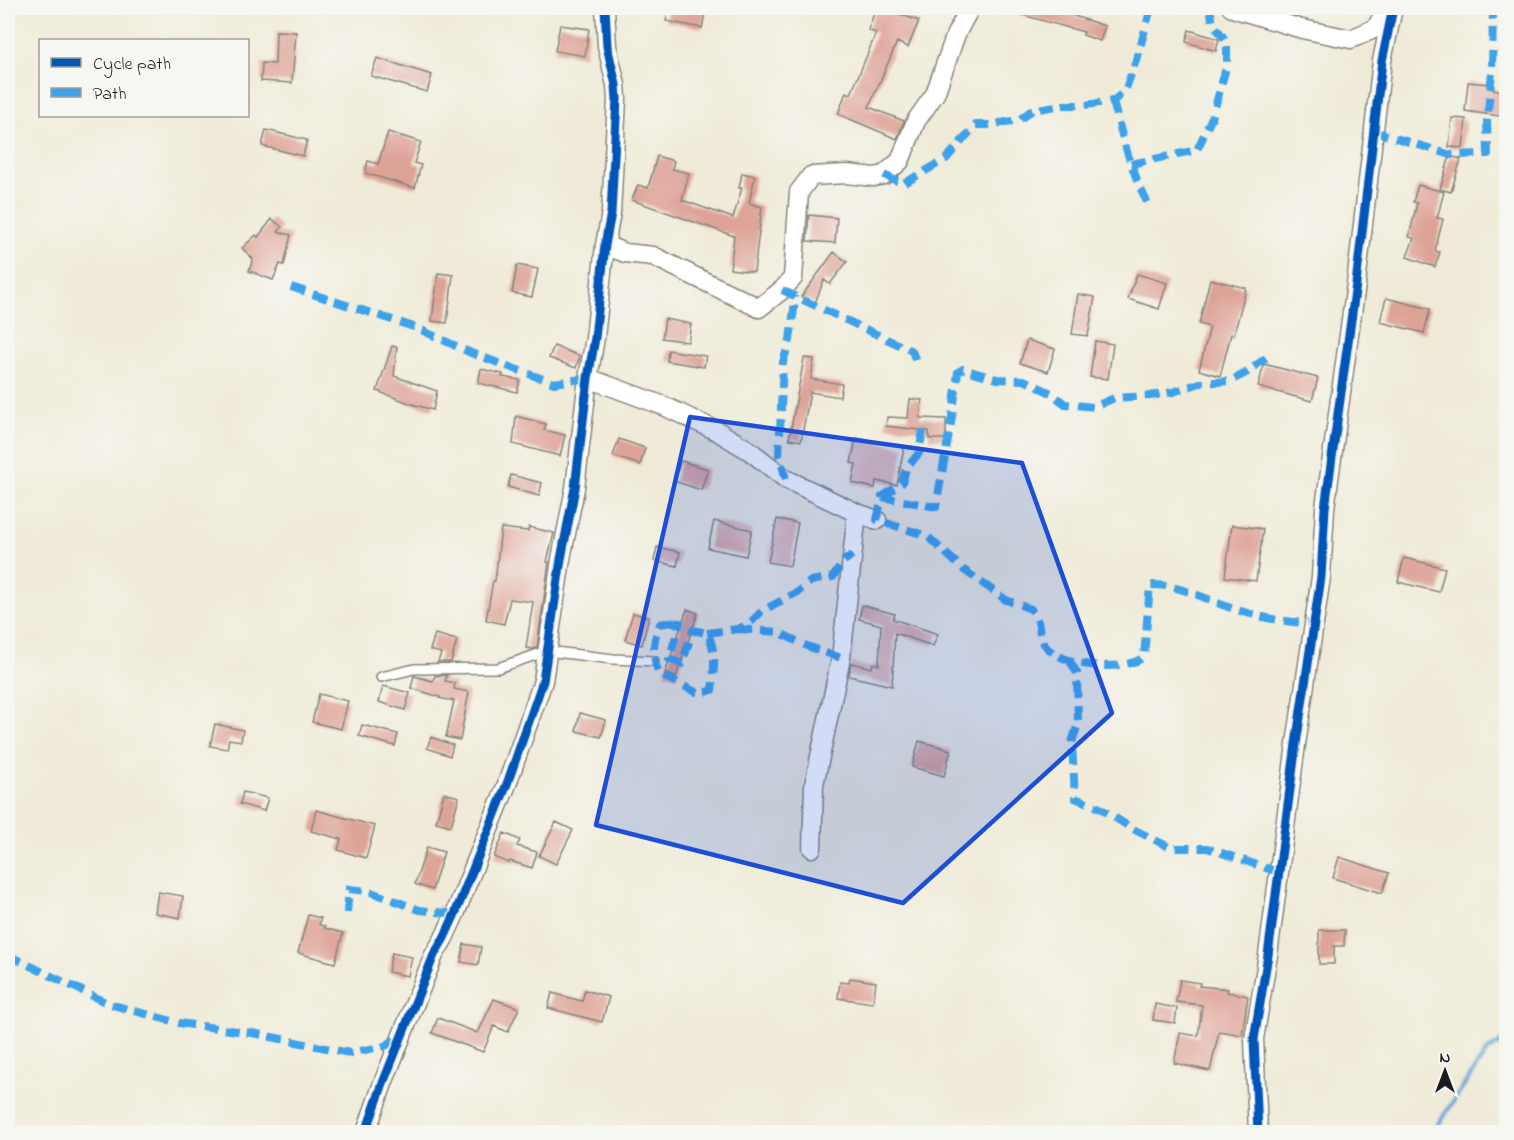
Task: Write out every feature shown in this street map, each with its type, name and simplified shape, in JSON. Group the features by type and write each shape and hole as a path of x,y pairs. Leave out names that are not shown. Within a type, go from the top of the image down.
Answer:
{"street":[{"path":"366,1132 434,955 455,914 507,784 543,681 546,651 575,488 611,213 617,109 616,85 607,46 605,8"},
{"path":"605,245 625,253 653,256 759,308 793,278 799,192 811,176 847,174 874,177 884,175 900,161 916,121 935,94 956,34 970,8"},
{"path":"1232,8 1302,29 1351,39 1376,28 1388,8"},
{"path":"1257,1132 1254,1039 1321,577 1326,496 1356,284 1382,61 1393,8"},
{"path":"588,378 664,406 717,431 750,451 786,479 857,513 877,520"},
{"path":"812,848 814,785 841,658 857,513"}],"lane":[{"path":"381,677 414,669 498,668 546,651 654,661"}],"highlighted area":[{"path":"690,417 1022,463 1112,713 903,903 596,825"}],"building":[{"path":"669,8 706,8 702,28 666,21"},
{"path":"876,8 883,8 919,21 908,47 897,42 869,107 904,121 897,139 838,114 846,92 851,94 876,33 868,30"},
{"path":"1009,8 1050,8 1105,26 1100,41 1083,35 1084,32 1008,11"},
{"path":"560,25 589,29 585,56 555,51"},
{"path":"1189,30 1219,39 1216,51 1186,42"},
{"path":"276,31 296,32 292,83 261,81 262,63 275,64"},
{"path":"377,58 432,75 427,92 371,76"},
{"path":"1468,82 1489,84 1489,88 1506,92 1506,117 1465,111"},
{"path":"1452,118 1466,119 1463,148 1449,147"},
{"path":"266,130 307,140 303,156 262,146"},
{"path":"388,132 421,142 414,163 421,165 415,188 365,173 368,161 378,164"},
{"path":"657,156 674,161 672,169 689,173 682,200 733,218 742,188 739,188 742,173 755,176 749,203 762,207 754,272 730,269 734,236 632,200 638,185 648,188"},
{"path":"1450,156 1461,159 1451,192 1440,189"},
{"path":"1418,185 1444,192 1437,218 1443,219 1435,251 1440,252 1435,267 1407,257 1414,238 1409,237 1417,203 1413,202"},
{"path":"809,215 837,218 835,243 807,241"},
{"path":"272,219 282,227 278,232 291,235 284,265 280,264 273,280 249,271 253,259 242,248 256,235 258,237"},
{"path":"834,252 847,262 830,284 824,280 815,303 801,297"},
{"path":"517,265 538,269 532,297 512,293"},
{"path":"438,273 453,275 447,323 432,321"},
{"path":"1137,274 1167,283 1159,309 1128,299"},
{"path":"1210,279 1246,288 1234,335 1231,334 1220,376 1199,370 1210,327 1199,324"},
{"path":"1078,294 1095,297 1088,336 1072,334"},
{"path":"1386,298 1430,309 1424,333 1380,322"},
{"path":"665,319 691,324 688,342 662,338"},
{"path":"1027,340 1055,349 1048,372 1020,363"},
{"path":"1095,341 1113,344 1108,379 1090,377"},
{"path":"392,346 397,347 394,376 437,391 433,410 377,391"},
{"path":"554,346 580,356 576,368 549,358"},
{"path":"668,350 706,356 704,367 667,361"},
{"path":"804,358 814,359 811,379 842,384 840,397 810,392 801,441 789,439"},
{"path":"1264,364 1318,378 1312,401 1258,387"},
{"path":"481,369 503,374 502,377 520,380 517,392 478,383"},
{"path":"910,399 922,400 920,418 946,419 946,439 929,439 929,431 886,426 887,417 908,418"},
{"path":"516,416 546,424 544,430 565,435 560,456 513,444"},
{"path":"856,438 904,447 897,485 876,481 875,488 852,483 856,464 851,463"},
{"path":"619,439 645,448 640,465 613,456"},
{"path":"681,461 708,469 701,490 674,481"},
{"path":"511,475 542,483 539,496 508,487"},
{"path":"777,519 798,523 790,566 768,562"},
{"path":"714,521 752,530 746,556 708,548"},
{"path":"1232,525 1263,529 1256,581 1225,577"},
{"path":"529,527 554,533 547,562 549,562 537,647 533,649 526,648 533,602 510,599 504,624 486,620 493,581 495,581 501,528 528,531"},
{"path":"657,547 680,552 677,566 654,561"},
{"path":"1404,558 1445,568 1439,592 1398,582"},
{"path":"862,605 895,614 893,619 938,634 933,646 895,633 892,686 849,676 851,663 872,668 873,663 879,665 881,625 859,619"},
{"path":"687,609 698,613 676,677 665,673"},
{"path":"633,613 649,617 642,645 625,640"},
{"path":"435,634 457,640 451,662 438,662 441,653 430,650"},
{"path":"447,675 445,681 455,683 454,689 469,692 460,740 446,737 454,701 411,688 414,676 433,681 435,676"},
{"path":"383,686 410,693 405,710 379,702"},
{"path":"319,694 348,701 341,729 312,722"},
{"path":"580,713 606,720 601,737 576,731"},
{"path":"215,724 243,730 241,741 229,739 227,749 210,746"},
{"path":"362,725 398,734 395,746 359,736"},
{"path":"431,737 453,745 450,756 427,748"},
{"path":"919,741 951,750 944,776 912,767"},
{"path":"243,792 268,798 264,811 240,804"},
{"path":"444,793 459,797 451,826 436,822"},
{"path":"316,810 375,826 366,858 338,850 341,839 311,831"},
{"path":"556,822 573,830 556,864 539,856"},
{"path":"504,833 520,840 517,846 537,852 532,868 494,857"},
{"path":"427,847 444,852 432,890 415,884"},
{"path":"1339,857 1389,873 1382,893 1333,878"},
{"path":"158,892 183,896 180,918 155,913"},
{"path":"308,915 321,918 319,925 325,926 324,928 343,933 335,963 298,953"},
{"path":"1319,930 1345,930 1344,946 1334,946 1334,964 1319,964"},
{"path":"464,944 481,947 478,965 461,962"},
{"path":"392,953 412,957 408,976 388,972"},
{"path":"850,978 876,982 873,1003 838,998 840,982 849,983"},
{"path":"1180,980 1200,983 1199,986 1228,989 1227,992 1248,996 1242,1035 1219,1031 1210,1071 1174,1063 1180,1033 1198,1036 1202,1005 1176,1002"},
{"path":"585,990 609,997 602,1022 548,1008 552,993 582,1001"},
{"path":"494,999 519,1008 508,1032 494,1026 483,1052 432,1033 438,1018 478,1033"},
{"path":"1155,1004 1177,1008 1175,1023 1153,1020"}],"waterway":[{"path":"1430,1132 1435,1129 1487,1051 1506,1039"}],"marked path":[{"path":"884,175 903,184 946,159 976,125 1019,120 1032,110 1113,101 1125,91 1151,8"},
{"path":"1131,164 1197,150 1213,115 1227,64 1227,42 1213,24 1210,8"},
{"path":"1373,131 1451,155 1488,154 1487,121 1492,72 1493,8"},
{"path":"1113,101 1128,155 1149,206"},
{"path":"291,287 417,328 471,353 554,383 588,378"},
{"path":"782,290 912,351 918,366"},
{"path":"786,479 779,455 783,362 790,340 794,296"},
{"path":"1266,358 1246,373 1230,381 1200,383 1173,392 1150,396 1114,398 1094,407 1065,404 1051,393 1024,380 997,379 963,369 958,372 936,507 882,497 877,520 927,536 964,570 1006,600 1031,609 1044,644 1052,652 1077,662 1092,665 1122,665 1144,657 1150,585 1181,589 1262,617 1314,623"},
{"path":"882,497 902,483 906,469 919,453 923,430"},
{"path":"707,633 738,629 750,623 762,611 798,592 811,581 833,577 844,561 852,555"},
{"path":"671,622 680,623 669,659 682,664 693,630 707,633 714,653 712,690 700,694 659,674 654,655 655,637 660,624 671,622"},
{"path":"738,629 778,632 807,646 841,658"},
{"path":"1070,661 1077,673 1078,724 1072,742 1075,798 1100,808 1131,828 1171,848 1207,848 1278,872"},
{"path":"347,913 349,889 368,891 420,910 455,914"},
{"path":"8,955 109,1004 179,1023 252,1033 350,1053 385,1046 401,1036"}],"cycle path":[{"path":"366,1132 434,955 455,914 507,784 543,681 561,559 575,488 611,213 617,99 607,46 605,8"},
{"path":"1258,1132 1254,1039 1321,577 1325,508 1356,284 1382,61 1393,8"}]}
